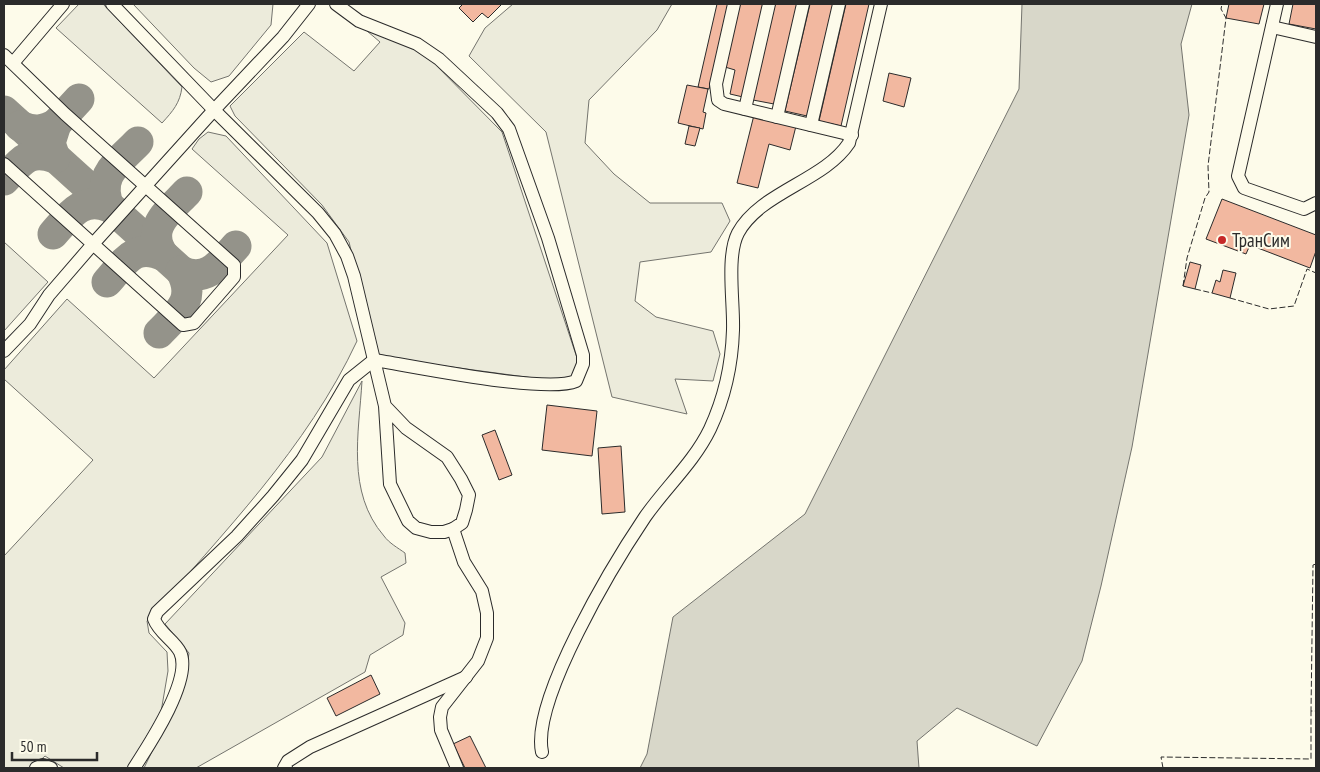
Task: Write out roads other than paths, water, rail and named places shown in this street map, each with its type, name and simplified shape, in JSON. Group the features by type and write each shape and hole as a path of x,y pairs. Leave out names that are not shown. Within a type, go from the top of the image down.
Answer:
{"street":[{"path":"4,164 173,318 186,326 194,323 234,277 235,269 65,114 8,59 63,4"},
{"path":"112,4 214,110 318,213 335,234 347,256 354,276 386,406 390,484 408,521 416,528 431,532 444,532 453,529 462,522 469,495 461,479 447,457 406,428 386,406"},
{"path":"4,351 30,324 49,295 93,244 145,185 283,37 309,4"},
{"path":"134,768 163,723 181,674 183,660 179,650 156,626 154,619 157,612 237,536 273,496 302,460 349,380 374,360 553,385 568,384 576,381 583,364 583,355 548,238 509,129 497,113 439,59 416,44 359,21 336,4"},
{"path":"734,4 716,84 718,100 724,104 852,135"},
{"path":"745,109 769,4"},
{"path":"777,117 803,4"},
{"path":"811,126 839,4"},
{"path":"542,752 539,739 550,698 592,604 646,516 699,449 720,403 731,347 733,256 737,234 754,214 836,158 843,151 852,135 881,4"},
{"path":"1278,4 1239,170 1240,182 1244,188 1304,209 1316,203"},
{"path":"1272,27 1316,37"},
{"path":"453,529 464,562 482,591 487,613 487,638 478,661 442,707 440,717 441,730 457,768"},
{"path":"284,768 288,762 310,747 467,676"},
{"path":"36,768 43,765 52,768"}],"place":[{"name":"ТранСим","path":"1222,240"}]}
